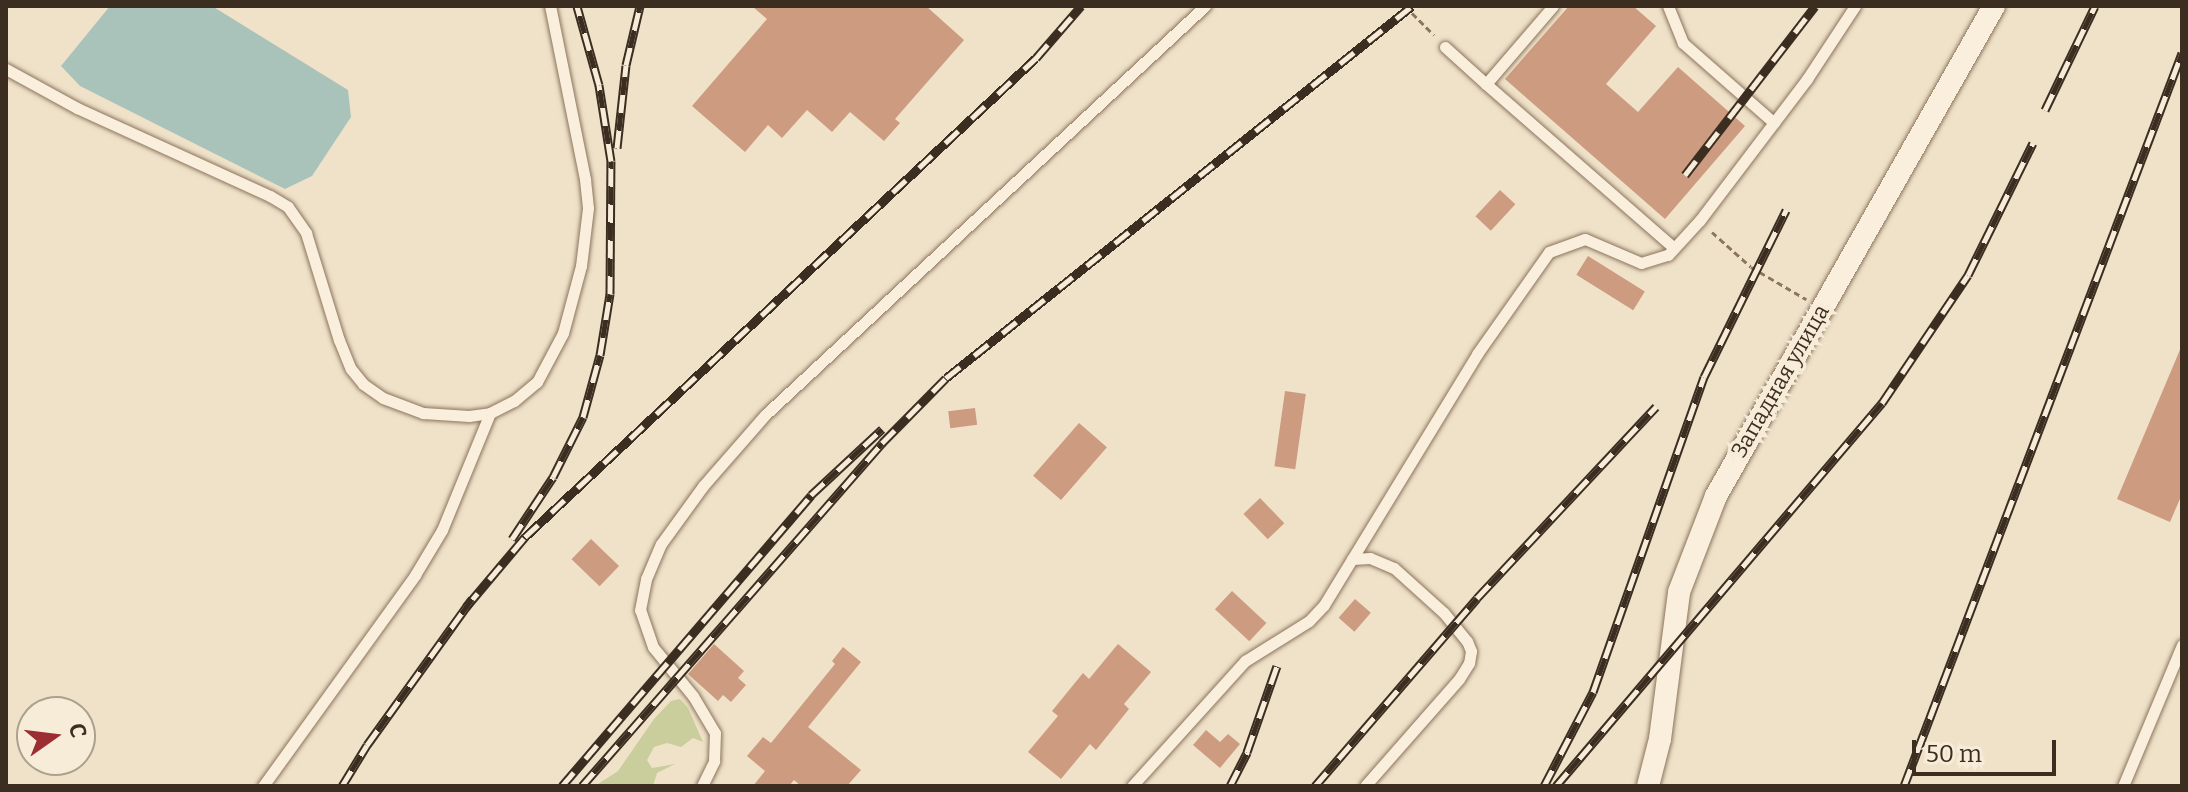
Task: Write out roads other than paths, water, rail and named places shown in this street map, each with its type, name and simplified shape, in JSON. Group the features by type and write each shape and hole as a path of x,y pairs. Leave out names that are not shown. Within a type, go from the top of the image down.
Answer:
{"street":[{"name":"Западная улица","path":"1648,786 1660,739 1679,592 1716,496 1994,6"}],"lane":[{"path":"6,69 77,108 288,207 306,233 339,340 351,369 363,384 383,398 423,413 446,418 490,413 514,401 537,382 551,360 573,302 586,234 585,179 550,6"},
{"path":"702,786 714,761 715,733 693,696 653,647 640,610 646,579 661,544 703,486 765,415 1205,6"},
{"path":"1486,84 1553,6"},
{"path":"1668,6 1683,43 1774,123"},
{"path":"1132,786 1245,661 1317,614 1477,354 1549,252 1585,239 1641,263 1653,262 1674,248 1700,220 1774,123 1855,6"},
{"path":"1445,47 1674,248"},
{"path":"263,786 415,575 442,530 490,413"},
{"path":"1352,559 1370,558 1394,568 1444,613 1467,641 1471,651 1469,663 1459,679 1365,786"},
{"path":"2123,786 2182,645"}],"water":[{"path":"110,6 212,6 348,90 351,117 312,176 285,189 80,86 61,66"}],"railway":[{"path":"512,539 553,477 583,417 600,355 610,294 611,161 599,85 577,6"},
{"path":"617,148 626,65 640,6"},
{"path":"466,607 525,537 1036,58 1081,6"},
{"path":"582,786 882,443 946,378 1412,6"},
{"path":"1685,175 1815,6"},
{"path":"2045,110 2095,6"},
{"path":"1904,786 2182,53"},
{"path":"1556,786 1882,403 1968,275 2033,143"},
{"path":"1544,786 1593,692 1704,377 1786,210"},
{"path":"1315,786 1477,598 1656,407"},
{"path":"562,786 811,495 882,429"},
{"path":"342,786 367,745 472,599"},
{"path":"1230,786 1247,752 1277,666"}]}
